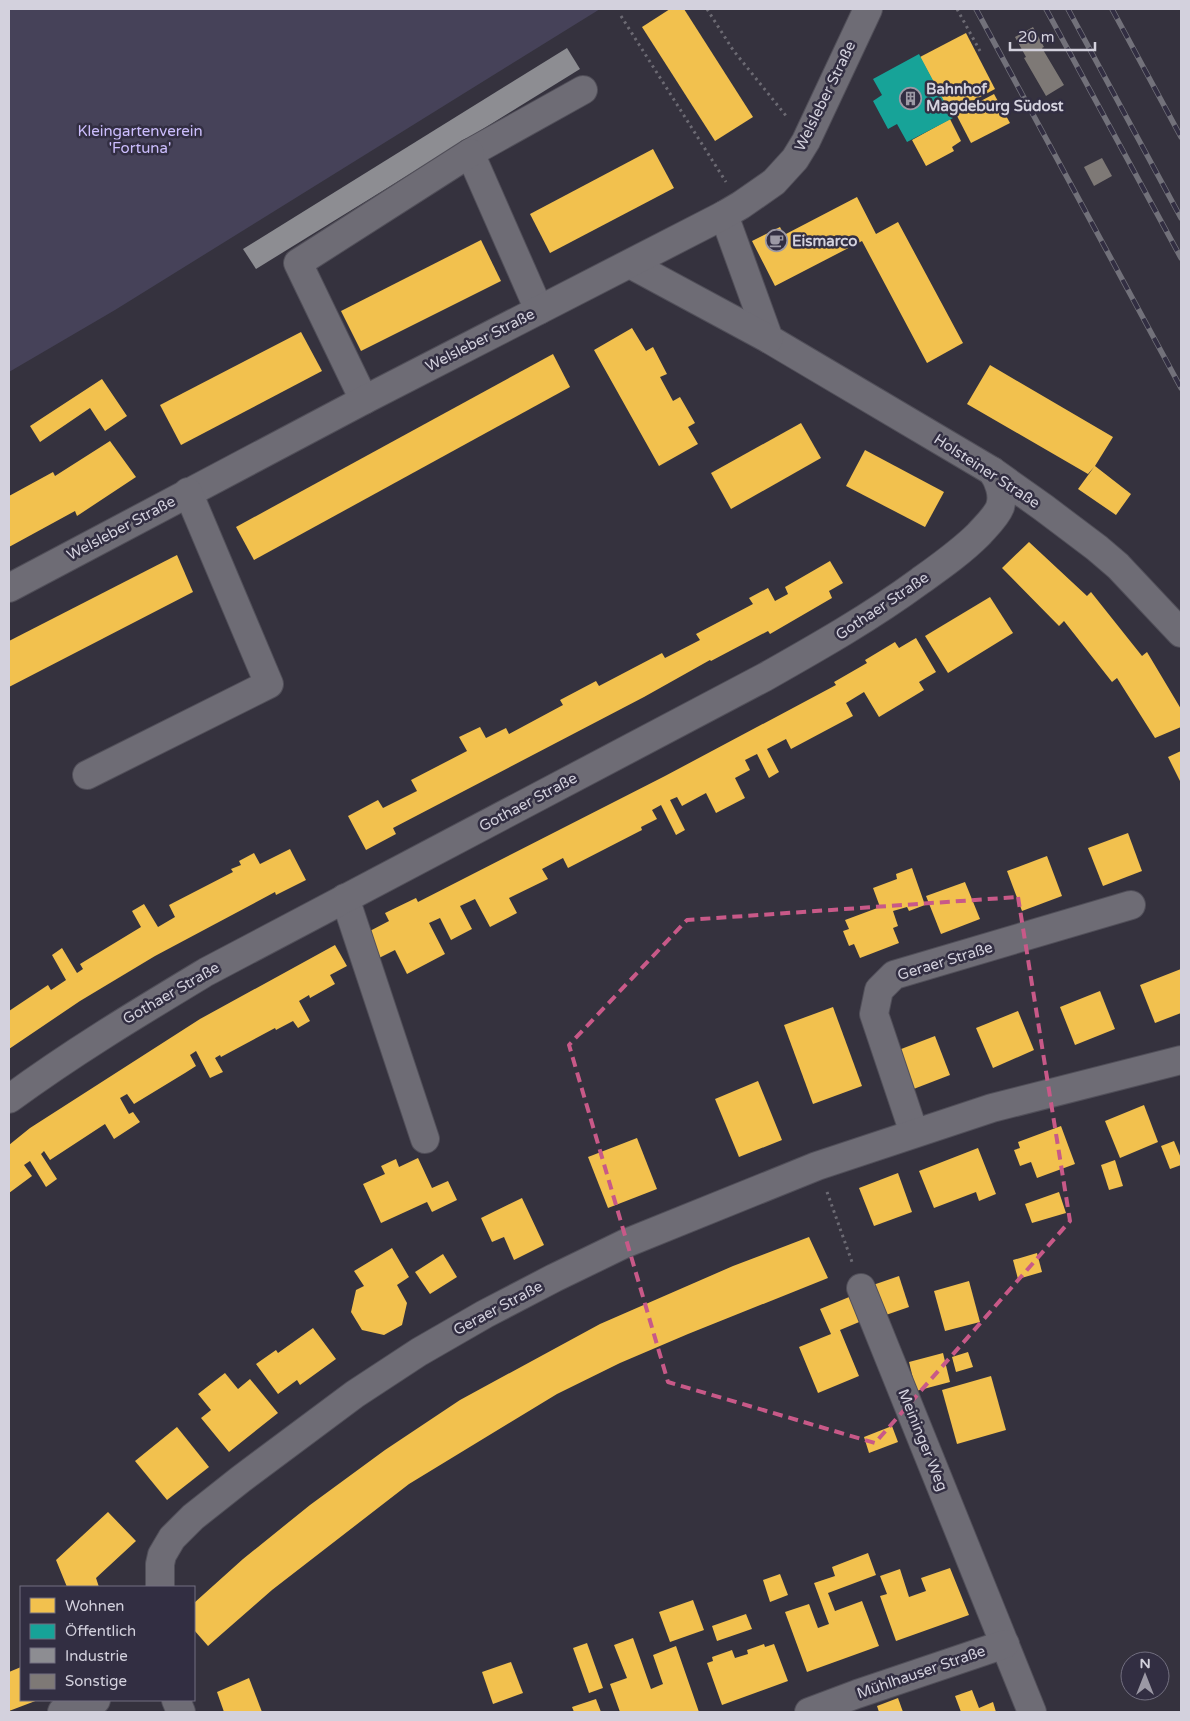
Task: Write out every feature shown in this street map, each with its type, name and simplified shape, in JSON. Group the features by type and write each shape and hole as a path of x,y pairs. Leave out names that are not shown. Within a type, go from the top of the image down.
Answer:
{"street":[{"name":"Welsleber Straße","path":"9,588 188,492 732,210 774,182 789,166 806,141 868,9"},
{"path":"364,400 298,263 470,153 583,90"},
{"path":"470,153 540,310"},
{"path":"732,210 769,339"},
{"name":"Holsteiner Straße","path":"630,264 769,339 992,471 1097,548 1139,587 1181,633"},
{"name":"Gothaer Straße","path":"9,1099 116,1025 213,968 765,677 874,614 956,555 986,527 997,513 1001,502 999,484 992,471"},
{"path":"87,775 269,684 188,492"},
{"path":"344,898 425,1139"},
{"name":"Geraer Straße","path":"914,1133 874,1014 879,990 894,976 1131,905"},
{"name":"Geraer Straße","path":"160,1586 160,1564 165,1548 176,1534 194,1517 332,1411 419,1352 485,1314 554,1278 624,1244 817,1166 992,1108 1181,1060"},
{"name":"Meininger Weg","path":"861,1288 1032,1712"},
{"name":"Mühlhauser Straße","path":"809,1712 1005,1644"},
{"path":"62,1712 93,1701"}],"path":[{"path":"707,9 733,50 806,141"},
{"path":"957,9 980,51"},
{"path":"621,16 732,210"},
{"path":"817,1166 861,1288"}],"highlighted area":[{"path":"1018,897 1070,1221 875,1443 668,1382 569,1045 687,920"}],"green space":[{"name":"Kleingartenverein 'Fortuna'","path":"9,9 600,9 115,310 9,372"}],"building: Wohnen":[{"path":"670,9 684,9 753,117 715,141 642,27"},
{"path":"966,33 995,89 950,113 920,57"},
{"path":"994,94 1010,123 971,143 956,114"},
{"path":"950,119 961,141 952,147 954,151 926,166 912,140"},
{"path":"653,149 674,188 550,253 530,214"},
{"path":"857,197 876,234 898,222 963,343 927,363 862,241 775,286 752,241 780,227 784,235"},
{"path":"481,240 501,281 361,351 341,311"},
{"path":"632,328 646,351 653,347 667,374 660,377 673,401 680,397 695,423 688,427 698,444 659,466 594,350"},
{"path":"301,332 322,371 181,445 160,405"},
{"path":"553,354 570,387 254,560 236,527"},
{"path":"990,365 1113,437 1095,466 1131,494 1116,515 1078,489 1094,467 1088,474 967,404"},
{"path":"102,379 127,416 105,431 90,408 40,442 30,426"},
{"path":"801,423 821,458 731,509 711,473"},
{"path":"110,441 136,477 77,516 75,511 9,547 9,496 53,472 55,476"},
{"path":"865,450 944,492 925,527 846,486"},
{"path":"1029,542 1087,596 1091,592 1142,656 1147,652 1181,709 1181,727 1155,738 1117,678 1112,682 1064,621 1059,626 1002,568"},
{"path":"177,555 193,592 9,687 9,641"},
{"path":"830,561 843,583 829,591 832,598 770,634 768,631 710,660 644,697 393,828 396,834 366,850 348,816 378,800 383,808 417,791 411,780 467,751 459,737 480,727 486,738 506,728 509,734 563,705 560,700 596,681 599,686 662,653 665,658 700,640 696,634 753,604 749,598 768,588 775,601 788,594 785,587"},
{"path":"990,597 1013,633 948,673 925,636"},
{"path":"916,638 936,672 919,682 924,690 879,717 864,692 846,703 853,716 791,749 786,739 767,749 779,772 769,778 757,754 745,760 750,770 735,778 745,798 716,813 706,793 682,806 677,797 670,800 685,830 676,835 661,805 652,810 657,819 641,827 642,830 568,868 563,858 542,869 548,879 509,898 517,913 490,927 475,899 460,906 472,929 451,940 440,918 429,923 445,954 407,974 395,950 379,958 366,933 389,921 385,913 416,898 418,902 665,776 836,685 834,682 867,663 865,660 895,642 899,648"},
{"path":"1181,751 1181,783 1168,757"},
{"path":"1128,833 1142,871 1103,886 1088,848"},
{"path":"290,849 306,880 276,895 275,892 155,956 80,1001 9,1049 9,1011 48,985 51,990 66,980 52,955 62,948 77,973 83,969 80,964 141,927 132,911 144,904 158,927 175,917 169,905 233,872 231,869 241,865 239,861 254,853 260,864"},
{"path":"1047,856 1062,896 1022,911 1007,871"},
{"path":"912,868 925,905 909,911 907,907 893,911 898,926 893,928 899,943 860,958 854,944 849,946 843,931 849,929 845,920 880,907 873,888 897,879 896,874"},
{"path":"965,882 980,919 941,934 926,896"},
{"path":"335,945 347,966 330,975 335,984 310,998 309,995 299,1001 310,1021 298,1028 293,1021 276,1030 275,1028 221,1057 220,1055 215,1058 223,1072 210,1078 196,1051 190,1055 196,1066 185,1073 134,1104 127,1094 120,1098 129,1114 133,1112 140,1122 114,1139 105,1124 50,1160 44,1151 41,1154 57,1179 46,1187 30,1161 24,1165 32,1176 9,1193 9,1145 30,1128 200,1019"},
{"path":"1181,969 1181,1013 1155,1023 1140,985"},
{"path":"1100,991 1115,1029 1075,1045 1060,1007"},
{"path":"833,1007 862,1086 813,1104 784,1025"},
{"path":"1018,1011 1034,1050 993,1068 976,1028"},
{"path":"935,1036 950,1075 911,1090 896,1051"},
{"path":"758,1081 782,1140 739,1157 715,1099"},
{"path":"1144,1105 1158,1142 1120,1158 1105,1121"},
{"path":"1061,1126 1075,1164 1037,1178 1031,1162 1020,1166 1014,1150 1020,1148 1018,1142"},
{"path":"637,1138 657,1189 608,1208 588,1157"},
{"path":"1174,1141 1181,1158 1181,1165 1170,1169 1161,1146"},
{"path":"978,1148 996,1194 979,1201 976,1192 934,1208 919,1171"},
{"path":"418,1158 432,1188 448,1181 457,1200 432,1212 427,1202 381,1223 363,1184 385,1174 381,1166 396,1159 399,1167"},
{"path":"1115,1160 1123,1186 1109,1190 1101,1165"},
{"path":"898,1173 912,1212 874,1226 859,1188"},
{"path":"1059,1192 1066,1213 1032,1223 1025,1204"},
{"path":"522,1198 544,1245 514,1260 504,1237 492,1242 481,1218"},
{"path":"809,1237 828,1278 620,1363 557,1394 409,1484 272,1590 208,1646 195,1631 195,1602 243,1559 310,1505 385,1450 460,1400 600,1324 733,1266"},
{"path":"392,1248 409,1277 397,1285 407,1303 402,1325 384,1335 362,1330 351,1312 356,1290 364,1286 354,1271"},
{"path":"1037,1253 1042,1272 1018,1279 1013,1260"},
{"path":"443,1254 457,1277 430,1294 415,1272"},
{"path":"899,1276 909,1307 883,1316 873,1285"},
{"path":"969,1281 980,1322 945,1331 934,1291"},
{"path":"854,1295 864,1320 840,1330 859,1376 818,1393 799,1347 831,1334 820,1309"},
{"path":"313,1328 336,1359 300,1385 297,1380 278,1394 256,1364 276,1350 278,1353"},
{"path":"968,1352 973,1367 956,1372 952,1357"},
{"path":"943,1353 950,1382 916,1391 909,1362"},
{"path":"225,1373 238,1389 250,1379 278,1413 229,1452 201,1418 211,1410 198,1394"},
{"path":"991,1376 1006,1430 957,1444 942,1390"},
{"path":"892,1426 898,1442 869,1453 864,1437"},
{"path":"177,1427 209,1467 167,1500 135,1461"},
{"path":"108,1512 136,1541 96,1578 99,1586 67,1586 56,1560"},
{"path":"868,1553 876,1575 828,1593 835,1611 862,1601 879,1646 807,1672 785,1612 809,1604 818,1628 829,1624 814,1583 835,1576 832,1567"},
{"path":"950,1568 969,1615 896,1641 880,1596 887,1594 880,1576 900,1569 909,1597 926,1591 921,1578"},
{"path":"780,1574 788,1595 770,1602 763,1580"},
{"path":"693,1600 704,1630 670,1642 659,1612"},
{"path":"746,1614 752,1629 717,1641 712,1626"},
{"path":"633,1638 651,1689 663,1684 653,1655 676,1646 699,1712 620,1712 610,1684 627,1678 614,1645"},
{"path":"587,1643 603,1688 589,1693 573,1648"},
{"path":"764,1644 765,1647 774,1644 788,1681 722,1705 707,1663 713,1661 712,1657 732,1650 735,1658 748,1654 747,1650"},
{"path":"511,1662 523,1693 493,1704 482,1672"},
{"path":"20,1667 20,1701 35,1701 9,1711 9,1672"},
{"path":"249,1678 262,1712 224,1712 217,1692"},
{"path":"972,1690 979,1708 993,1702 996,1712 961,1712 955,1696"},
{"path":"898,1698 903,1712 879,1712 877,1706"},
{"path":"596,1699 601,1712 574,1712 572,1707"}],"building: Öffentlich":[{"name":"Bahnhof Magdeburg Südost","path":"919,54 953,118 907,142 897,124 888,129 873,101 882,95 873,79"}],"building: Industrie":[{"path":"567,48 580,69 256,269 243,249"}],"building: Sonstige":[{"path":"1033,27 1044,47 1042,48 1064,85 1046,96 1024,58 1026,57 1015,37"},
{"path":"1102,158 1112,176 1094,186 1084,167"}],"railway":[{"path":"976,9 1181,388"},
{"path":"1046,9 1181,258"},
{"path":"1068,9 1181,218"},
{"path":"1112,9 1181,137"}],"place":[{"name":"Bahnhof Magdeburg Südost","path":"910,98"},
{"name":"Eismarco","path":"776,241"}]}
